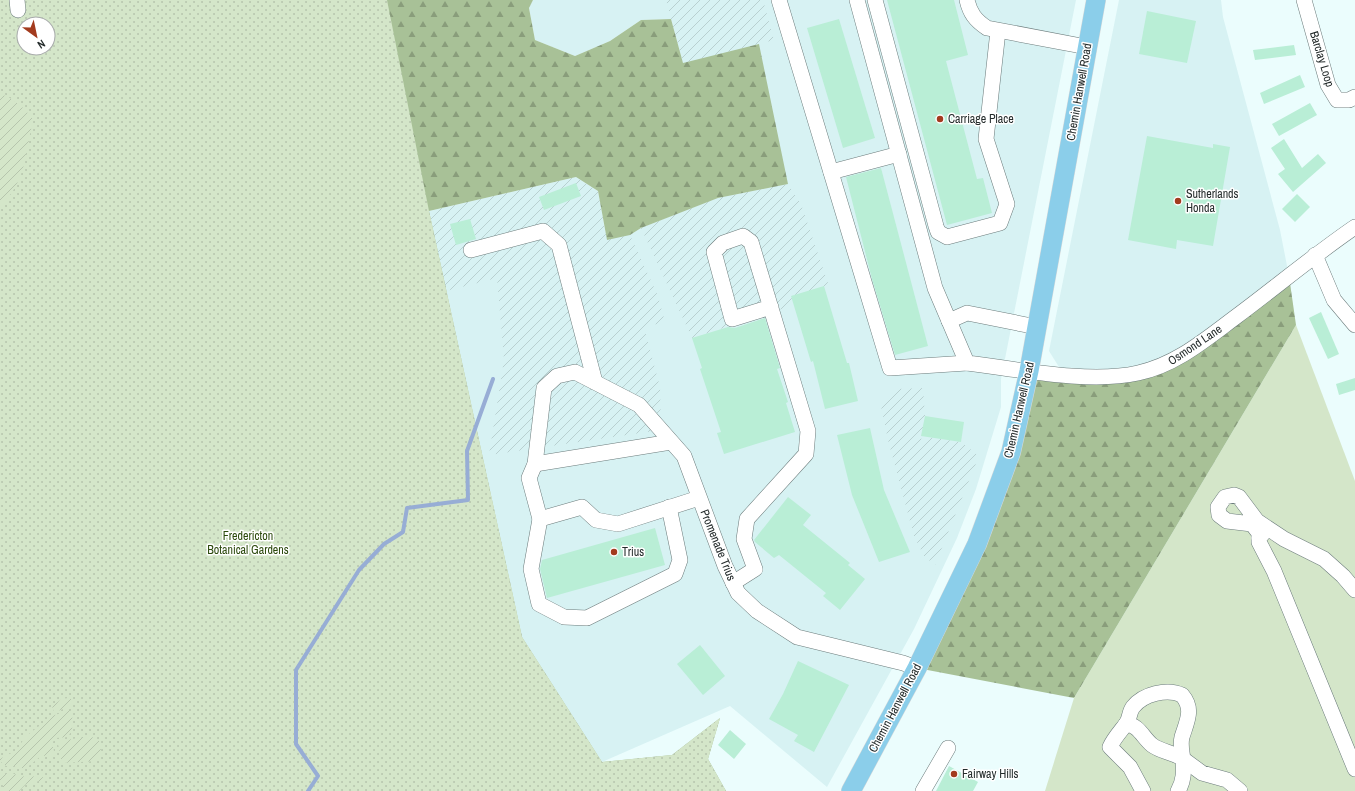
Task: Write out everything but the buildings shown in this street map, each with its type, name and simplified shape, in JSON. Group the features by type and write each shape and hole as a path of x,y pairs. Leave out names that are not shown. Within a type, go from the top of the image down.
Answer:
{"main road":[{"name":"Chemin Hanwell Road","path":"851,791 917,668 977,544 1011,452 1029,371 1096,0"}],"street":[{"path":"779,0 831,172 899,154"},
{"path":"857,0 935,288 967,363"},
{"path":"875,0 936,226 938,232 948,237 1000,222 1006,211 1007,204 986,139 998,31"},
{"path":"966,0 970,12 977,22 987,28 1087,46"},
{"name":"Barclay Loop","path":"1304,0 1328,85 1337,100 1349,100 1355,98"},
{"name":"Osmond Lane","path":"831,172 890,368 967,363 1064,376 1137,374 1166,365 1194,348 1315,254 1355,227"},
{"path":"471,250 543,231 559,245 595,382"},
{"path":"733,583 755,569 744,539 747,519 806,454 808,431 771,307 751,242 743,236 723,243 714,252 732,319 771,307"},
{"path":"1315,254 1334,300 1355,325"},
{"path":"949,321 967,313 1037,327"},
{"name":"Promenade Trius","path":"540,519 529,478 535,464 544,388 558,376 575,372 639,405 684,456 725,566 733,583 738,593 757,611 797,637 903,663 917,668"},
{"path":"535,464 672,442"},
{"path":"669,507 680,560 674,574 587,618 564,617 539,604 531,569 540,519 582,507 596,520 618,524 669,507 699,498"},
{"path":"1355,590 1344,576 1324,560 1263,534 1258,542 1274,571 1355,769"},
{"path":"1143,791 1130,767 1110,747 1115,737 1126,724 1131,710 1138,702 1159,692 1167,691 1182,695 1189,705 1189,711 1182,738 1183,759 1180,786"},
{"path":"1126,724 1136,727 1154,747 1176,754 1202,773 1227,780 1240,791"},
{"path":"923,791 948,748"},
{"path":"1180,786 1194,774 1202,773"}],"shaded area":[{"path":"533,0 1076,0 1001,379 1001,407 976,489 957,538 914,629 827,787 730,706 602,762 522,637 429,211 630,235 641,228 718,198 788,184 683,63 671,19 641,20 610,41 575,56 535,40 529,8"},
{"path":"666,0 763,0 774,40 683,63"},
{"path":"1119,0 1221,0 1223,17 1280,230 1289,276 1165,365 1064,375 1049,351"},
{"path":"576,177 598,191 607,240 630,235 658,296 665,322 644,327 660,387 661,430 489,455 504,360 497,278 446,291 429,211"},
{"path":"788,184 801,204 829,286 791,296 794,305 692,338 641,228 718,198"},
{"path":"923,388 925,416 921,440 928,441 928,437 961,442 979,456 935,565 924,556 914,536 888,440 881,406 896,389"}],"green space":[{"name":"Fredericton Botanical Gardens","path":"0,0 387,0 429,211 522,637 602,762 672,755 720,718 708,759 726,791 0,791"},
{"path":"210,0 533,0 529,8 535,40 575,56 610,41 641,20 671,19 683,63 759,44 788,184 718,198 641,228 630,235 607,240 598,191 576,177 429,211 522,637 602,762 672,755 720,718 708,759 726,791 556,791"},
{"path":"0,94 10,98 18,104 33,119 24,166 20,177 9,197 0,206"},
{"path":"1289,276 1296,325 1074,698 917,668 977,544 1029,371 1064,375 1165,365"},
{"path":"1296,325 1355,481 1355,791 1045,791 1074,698"},
{"path":"69,698 74,701 70,707 54,712 52,706 62,699"},
{"path":"70,710 73,721 71,730 68,737 56,738 52,743 55,755 41,756 25,769 14,766 6,766 0,761 0,759 17,750 25,737 52,716"},
{"path":"90,736 99,741 102,756 97,761 62,763 58,744 61,741"},
{"path":"12,773 24,776 38,776 42,777 44,780 26,784 19,791 4,791 2,782 0,782 0,775"}],"waterway":[{"path":"308,791 318,776 296,744 296,670 359,570 384,544 403,532 407,508 468,500 467,451 493,379"}],"place":[{"name":"Carriage Place","path":"940,119"},
{"name":"Sutherlands Honda","path":"1178,201"},
{"name":"Trius","path":"614,552"},
{"name":"Fairway Hills","path":"954,774"}]}
